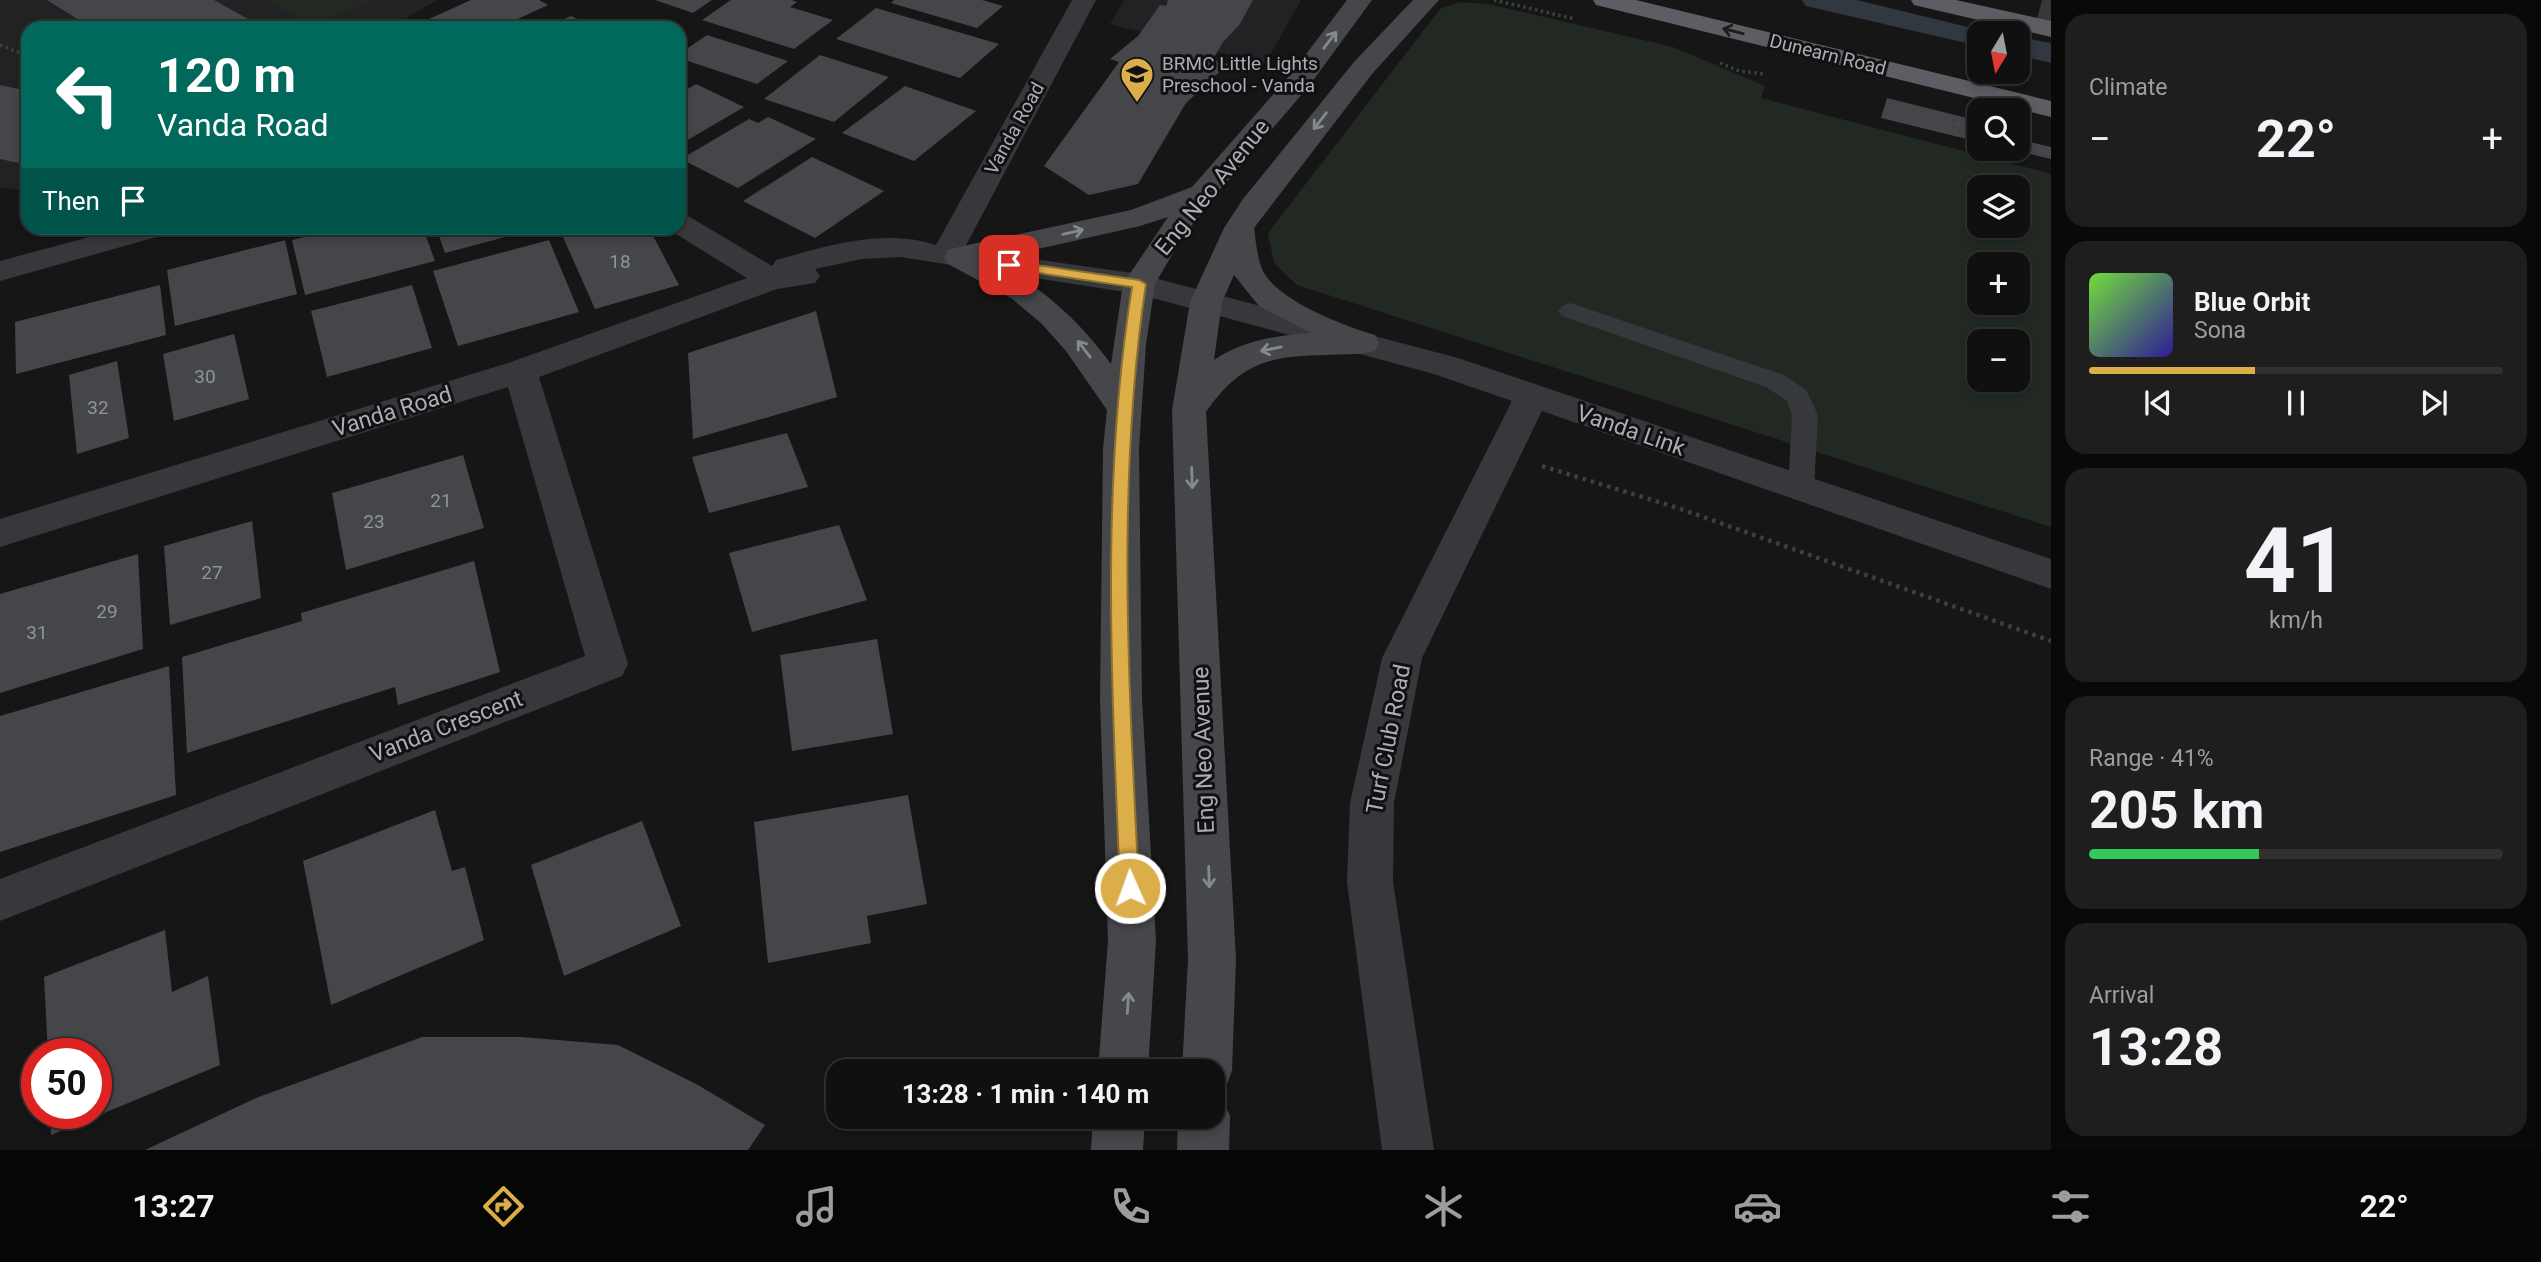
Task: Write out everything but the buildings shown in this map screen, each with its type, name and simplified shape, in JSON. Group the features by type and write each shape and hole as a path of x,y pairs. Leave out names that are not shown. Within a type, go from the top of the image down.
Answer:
{"highway":[{"name":"Dunearn Road","path":"1605,0 2051,109"},
{"path":"1923,0 2047,28"}],"main road":[{"name":"Eng Neo Avenue","path":"1124,1059 1132,942 1121,699 1122,406 1139,284 1167,238 1202,192 1300,80 1360,0"},
{"name":"Eng Neo Avenue","path":"1208,1059 1212,959 1189,410 1206,302 1239,228 1363,68 1427,0"},
{"path":"947,256 1140,217 1202,192"},
{"path":"1239,228 1243,256 1251,276 1277,304 1363,342"},
{"path":"947,256 1021,290 1049,312 1082,345 1122,406"},
{"path":"1189,410 1220,371 1247,356 1275,347 1363,342"},
{"path":"1117,1150 1118,1129"},
{"path":"1203,1150 1204,1129"}],"street":[{"name":"Vanda Road","path":"947,256 1084,0"},
{"path":"686,227 777,279"},
{"path":"0,271 131,235"},
{"name":"Vanda Road","path":"0,533 520,371 777,279 794,279 848,268 923,262 947,256 1139,284 1206,302"},
{"name":"Vanda Link","path":"1206,302 1446,366 2051,574"},
{"name":"Vanda Crescent","path":"0,900 608,664 520,371"},
{"name":"Turf Club Road","path":"1408,1150 1370,882 1372,803 1402,658 1532,397"}],"lane":[{"path":"2047,28 2051,0"},
{"path":"1570,312 1775,381 1797,396 1805,415 1801,488"}],"path":[{"path":"0,45 21,53"},
{"path":"1503,454 1678,508 2051,641"}],"shaded area":[{"path":"0,0 437,0 402,21 21,21 21,191 0,187"},
{"path":"266,0 374,0 322,21 305,21"},
{"path":"1124,0 1301,0 1265,64 1110,24"},
{"path":"1460,2 1489,4 1673,47 1765,86 1761,98 1967,152 1967,161 2001,161 2051,174 2051,527 1297,285 1274,263 1268,233 1440,9"}],"waterway":[{"path":"1817,0 1967,34"},
{"path":"2030,49 2051,53"}],"place":[{"name":"BRMC Little Lights Preschool - Vanda","path":"1137,104"}],"route":[{"path":"1009,265 1139,284 1126,365 1121,449 1121,699 1130,888"}]}
